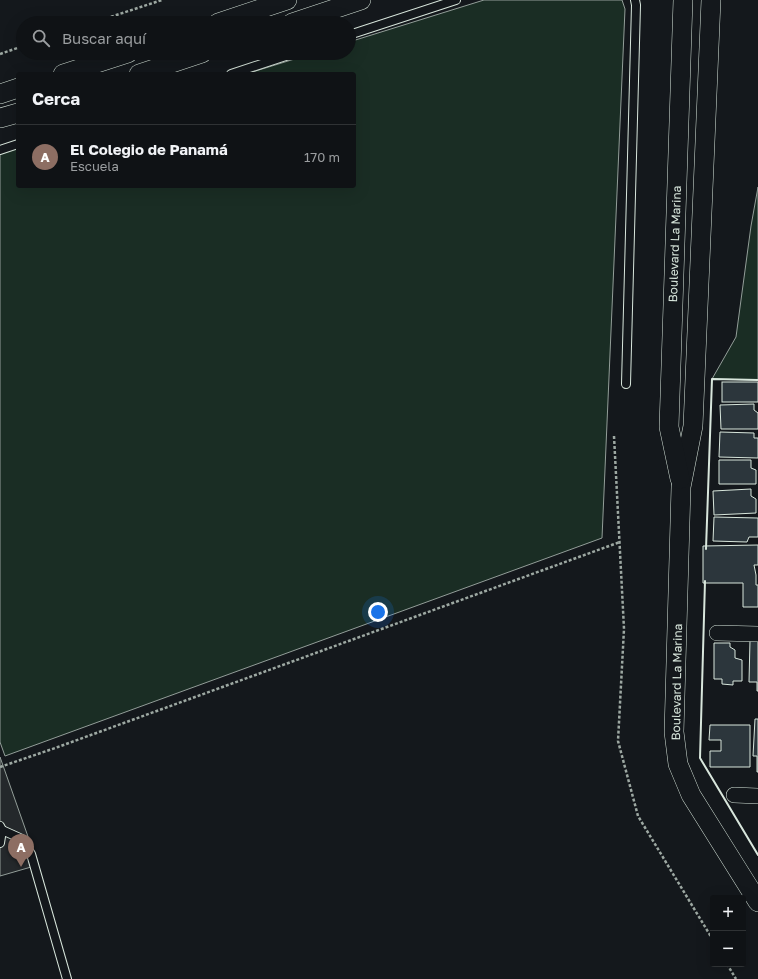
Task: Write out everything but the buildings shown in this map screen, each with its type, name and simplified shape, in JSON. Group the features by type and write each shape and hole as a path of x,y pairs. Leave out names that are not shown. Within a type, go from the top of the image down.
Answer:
{"street":[{"path":"239,16 287,0"},
{"path":"313,16 361,0"},
{"name":"Boulevard La Marina","path":"682,488 669,427 684,0"},
{"name":"Boulevard La Marina","path":"712,0 693,426 682,488 674,732 678,764 691,795 758,902"},
{"path":"77,72 104,68 117,60"},
{"path":"145,72 181,60"},
{"path":"0,94 16,89"},
{"path":"0,118 16,114"},
{"path":"717,633 758,634"},
{"path":"734,795 758,796"}],"lane":[{"path":"356,33 456,0"},
{"path":"626,384 635,0"},
{"path":"237,72 274,60"},
{"path":"0,150 16,145"},
{"path":"0,843 1,828 22,839 30,854 68,979"}],"path":[{"path":"113,16 162,0"},
{"path":"0,54 16,48"},
{"path":"614,436 624,629 618,741 638,816 710,935"},
{"path":"0,767 620,542"},
{"path":"729,967 736,979"}],"green space":[{"path":"484,0 622,0 625,9 602,538 5,756 0,742 0,151 16,146 16,188 356,188 356,72 252,72 291,60 356,60 356,40"},
{"path":"758,187 758,380 712,379 736,337 751,226"}],"shaded area":[{"path":"0,757 38,865 0,876"}],"wall":[{"path":"706,549 712,379 758,380"},
{"path":"705,581 700,758 758,855"}],"place":[{"name":"El Colegio de Panamá","path":"21,867"}]}
